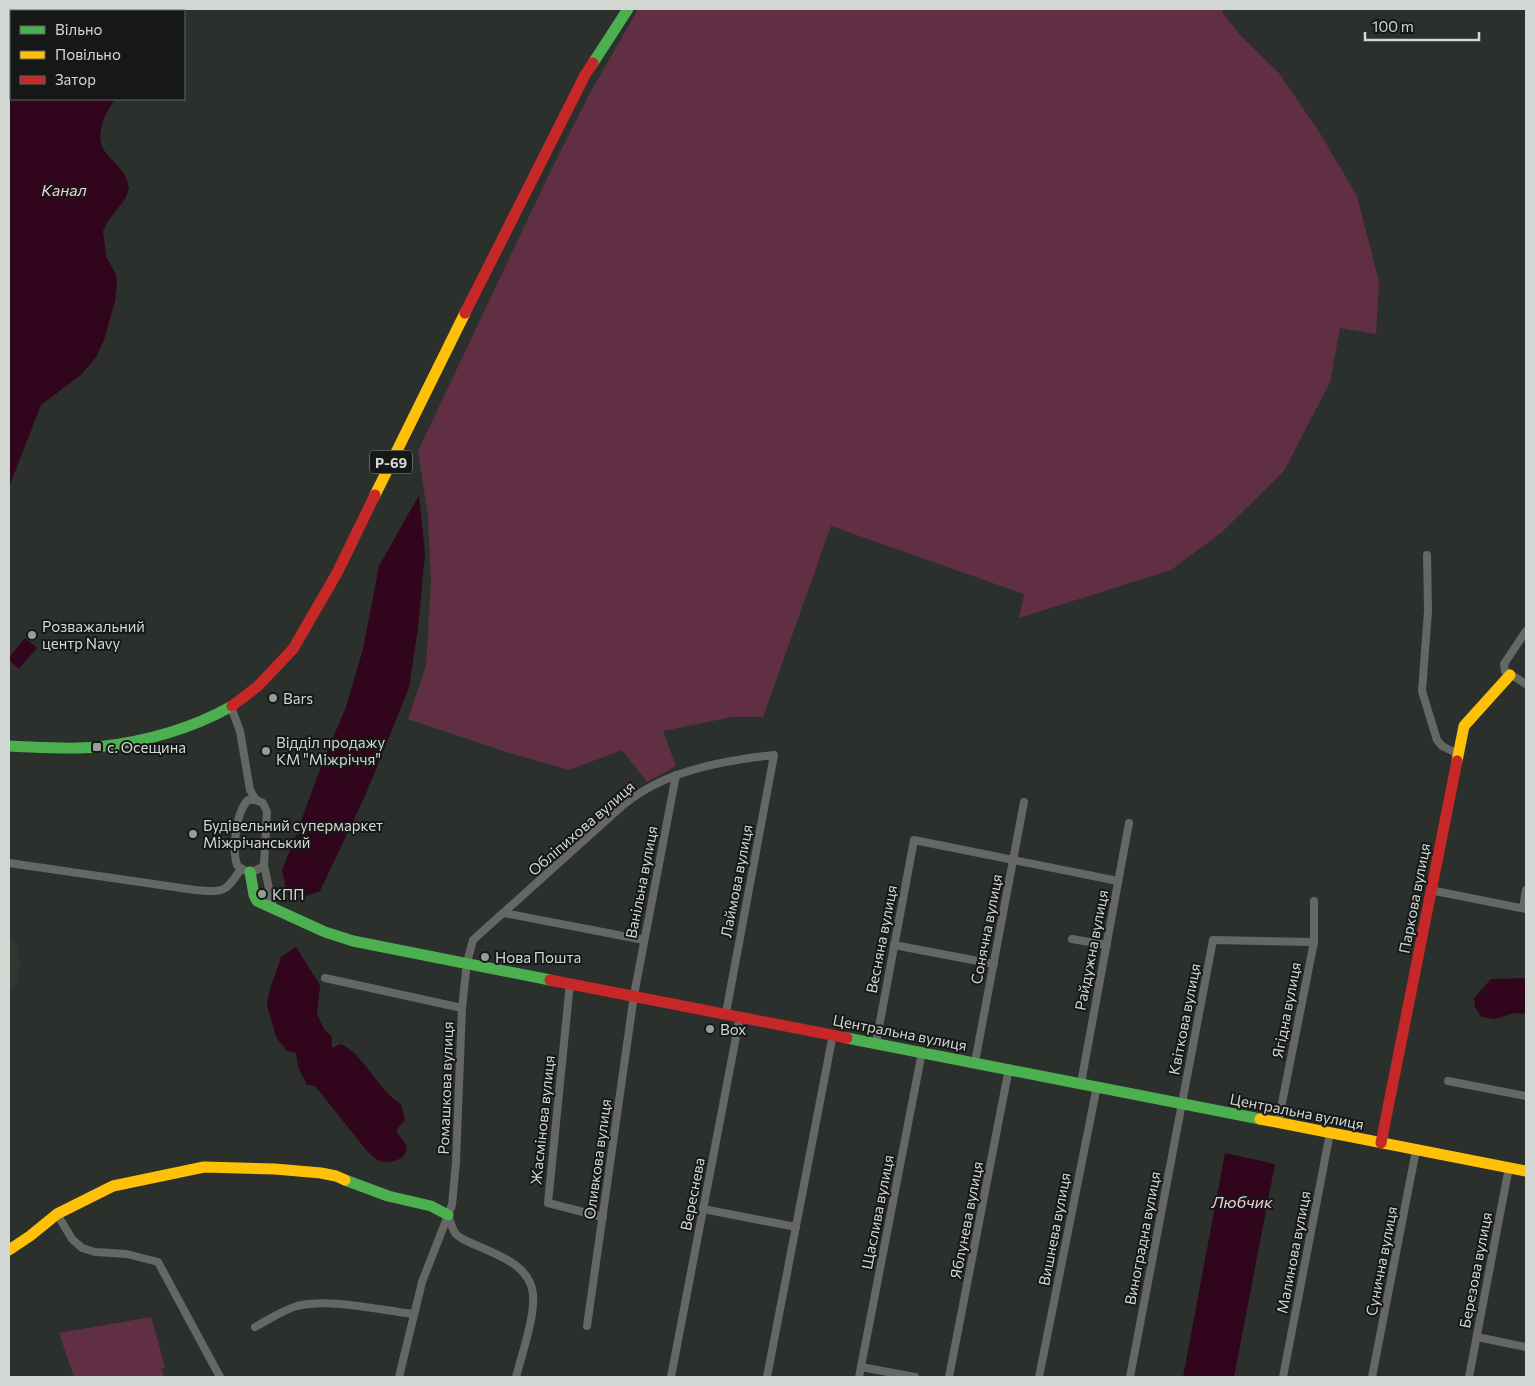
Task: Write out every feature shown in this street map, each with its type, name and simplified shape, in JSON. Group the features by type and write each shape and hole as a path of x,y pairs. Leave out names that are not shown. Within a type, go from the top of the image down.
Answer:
{"street":[{"name":"Р-69","path":"9,746 97,747 175,731 231,707 258,686 288,655 316,612 585,75 628,9"},
{"path":"1427,555 1428,611 1422,691 1437,740 1442,746 1458,754"},
{"path":"1526,632 1504,664 1505,671 1526,684"},
{"name":"Паркова вулиця","path":"1381,1143 1464,726 1510,675"},
{"path":"231,707 240,731 252,800"},
{"name":"Обліпихова вулиця","path":"467,962 473,940 622,806 640,793 676,775 724,763 774,755"},
{"name":"Лаймова вулиця","path":"726,1013 774,755"},
{"name":"Ванільна вулиця","path":"634,995 676,775"},
{"path":"252,800 263,803 267,812 264,865 273,907"},
{"path":"252,800 240,811 235,859 237,865 245,870 255,871 264,865"},
{"name":"Сонячна вулиця","path":"975,1062 1024,802"},
{"name":"Райдужна вулиця","path":"1081,1083 1129,823"},
{"name":"Весняна вулиця","path":"876,1043 914,840 1013,860"},
{"path":"1013,860 1118,881"},
{"path":"9,863 220,892 228,887 245,870"},
{"name":"Центральна вулиця","path":"245,870 254,895 261,904 273,907 325,932 353,941 1009,1068 1526,1171"},
{"path":"1430,890 1524,909 1526,890"},
{"name":"Ягідна вулиця","path":"1278,1123 1314,942 1314,901"},
{"path":"504,913 644,940"},
{"path":"1072,938 1106,945"},
{"name":"Квіткова вулиця","path":"1182,1103 1213,940 1314,942"},
{"path":"894,945 994,964"},
{"name":"Ромашкова вулиця","path":"399,1377 422,1282 452,1205 456,1162 462,1008 467,962"},
{"path":"325,978 462,1008"},
{"name":"Жасмінова вулиця","path":"570,982 548,1203 603,1217"},
{"name":"Оливкова вулиця","path":"587,1326 634,995"},
{"name":"Вереснева","path":"671,1377 740,1016"},
{"path":"767,1377 833,1034"},
{"name":"Щаслива вулиця","path":"859,1377 922,1052"},
{"name":"Яблунева вулиця","path":"949,1377 1009,1068"},
{"path":"1448,1081 1526,1096"},
{"name":"Вишнева вулиця","path":"1039,1377 1096,1086"},
{"name":"Виноградна вулиця","path":"1130,1377 1182,1103"},
{"name":"Малинова вулиця","path":"1283,1377 1330,1133"},
{"name":"Сунична вулиця","path":"1372,1377 1416,1150"},
{"path":"9,1250 57,1214 113,1186 204,1167 275,1169 336,1176 363,1188 388,1196 431,1206 448,1215 451,1224 460,1238 512,1262 521,1269 533,1293 533,1310 516,1377"},
{"name":"Березова вулиця","path":"1469,1377 1509,1167"},
{"path":"703,1209 796,1227"},
{"path":"57,1214 72,1239 82,1248 95,1252 127,1254 158,1262 220,1377"},
{"path":"255,1327 295,1307 308,1304 330,1303 413,1314"},
{"path":"1477,1337 1526,1347"},
{"path":"861,1367 915,1377"}],"shaded area":[{"path":"638,9 1222,9 1223,14 1241,36 1279,73 1321,135 1357,196 1379,282 1376,334 1340,328 1330,382 1284,471 1222,532 1171,570 1019,618 1024,594 831,526 763,717 732,717 663,731 676,766 647,782 622,750 569,770 506,752 408,719 426,666 431,581 428,517 418,451 552,168 590,93"},
{"path":"9,940 15,942 20,964 17,985 9,989"},
{"path":"151,1317 165,1367 161,1369 164,1377 74,1377 59,1333"}],"water":[{"name":"Канал","path":"9,9 165,9 10,10 10,100 114,100 102,124 100,138 104,150 126,177 129,189 125,199 108,221 103,231 106,256 116,275 117,285 115,301 104,340 96,357 82,374 41,405 9,487"},
{"path":"419,495 425,554 418,628 409,688 365,796 320,891 306,896 286,888 282,870 296,835 303,832 306,827 301,821 346,707 363,649 379,566"},
{"path":"25,638 37,648 19,669 9,658"},
{"path":"296,947 320,985 317,1014 324,1029 332,1037 332,1048 341,1044 350,1049 385,1091 401,1104 405,1120 397,1129 397,1133 405,1142 406,1150 405,1154 398,1160 380,1161 367,1151 315,1086 307,1085 298,1067 296,1053 287,1051 276,1037 267,1005 269,992 281,957"},
{"path":"1526,978 1526,1014 1514,1013 1495,1019 1481,1017 1475,1007 1474,998 1491,979"},
{"name":"Любчик","path":"1225,1153 1275,1164 1234,1377 1183,1377"}],"traffic: fast":[{"path":"593,63 628,9"},
{"path":"9,746 75,748 132,742 184,728 232,706"},
{"path":"250,872 254,895 257,901 325,932 353,941 550,980"},
{"path":"847,1038 1260,1119"},
{"path":"345,1180 388,1196 431,1206 448,1215"}],"traffic: slow":[{"path":"375,495 465,313"},
{"path":"1457,761 1464,726 1510,675"},
{"path":"1260,1119 1526,1171"},
{"path":"9,1250 57,1214 113,1186 204,1167 275,1169 321,1173 345,1180"}],"traffic: jam":[{"path":"465,313 585,75 593,63"},
{"path":"232,706 258,686 293,649 337,573 375,495"},
{"path":"1381,1143 1457,761"},
{"path":"550,980 847,1038"}],"place":[{"name":"Розважальний центр Navy","path":"32,635"},
{"name":"Bars","path":"273,698"},
{"name":"с. Осещина","path":"97,747"},
{"name":"Відділ продажу КМ \"Міжріччя\"","path":"266,751"},
{"name":"Будівельний супермаркет Міжрічанський","path":"193,834"},
{"name":"КПП","path":"262,894"},
{"name":"Нова Пошта","path":"485,957"},
{"name":"Box","path":"710,1029"}]}
